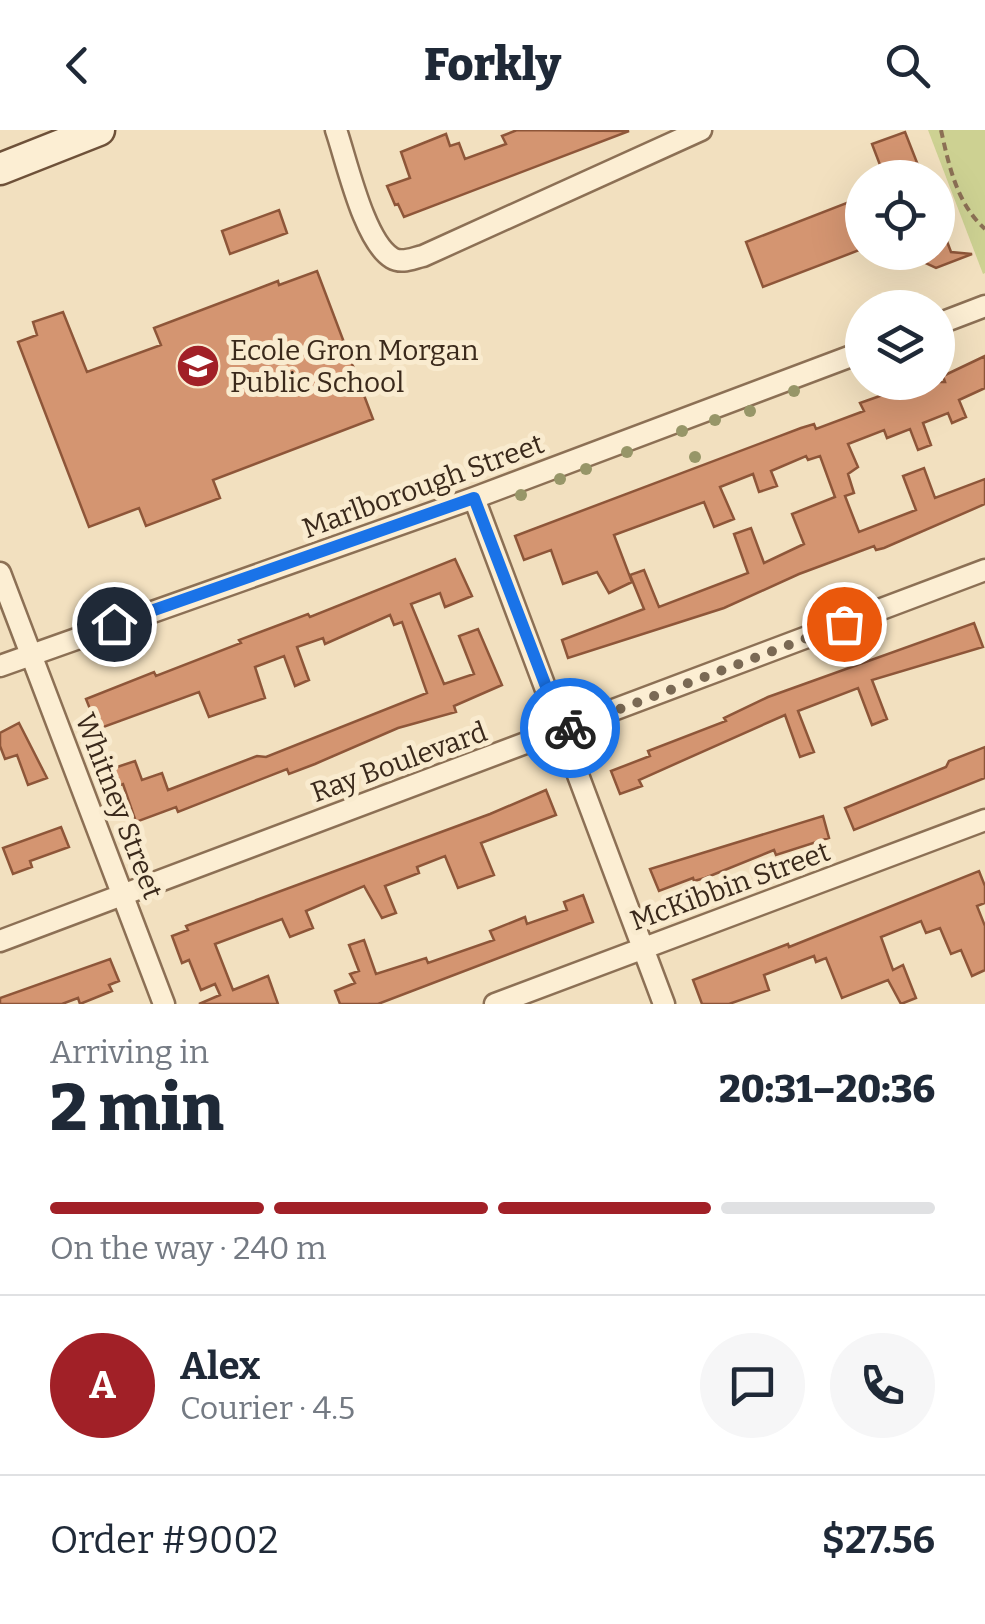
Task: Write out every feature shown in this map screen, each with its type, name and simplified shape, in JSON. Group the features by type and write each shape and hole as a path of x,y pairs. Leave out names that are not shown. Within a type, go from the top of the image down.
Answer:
{"street":[{"path":"0,169 99,130"},
{"path":"336,130 372,235 390,258 402,262 701,130"},
{"path":"955,317 985,306"},
{"name":"Marlborough Street","path":"0,666 474,498 845,358"},
{"path":"474,498 664,1004"},
{"name":"Ray Boulevard","path":"0,940 985,570"},
{"name":"Whitney Street","path":"0,572 164,1004"},
{"name":"McKibbin Street","path":"495,1004 985,820"}],"path":[{"path":"941,130 958,191 972,218 985,229"}],"green space":[{"path":"928,130 985,130 983,274 955,201 955,160 939,160"}],"building":[{"path":"517,130 629,131 404,217 395,205 387,186 410,178 401,152 446,134 450,146 459,143 465,159 506,144 502,136"},
{"path":"905,132 916,160 878,160 872,144"},
{"path":"845,204 845,256 763,287 746,242"},
{"path":"279,210 287,233 230,254 222,231"},
{"path":"955,252 972,254 955,261"},
{"name":"Ecole Gron Morgan Public School","path":"317,271 373,419 213,480 220,498 146,526 139,508 89,527 18,342 37,335 33,322 63,312 87,372 161,345 154,328 278,281 279,285"},
{"path":"985,356 985,388 959,400 966,417 952,423 948,413 923,423 931,445 918,450 910,429 887,438 884,430 848,444 858,467 848,474 854,493 845,496 859,532 916,510 903,476 924,468 935,498 985,479 985,504 884,548 876,550 874,546 799,574 724,608 568,658 562,640 644,609 630,575 644,570 659,607 748,573 734,534 751,528 764,563 804,544 792,514 835,497 820,456 808,460 806,456 771,471 777,486 759,492 753,474 720,487 734,519 714,527 704,502 614,535 632,582 609,593 597,572 563,584 551,550 524,560 515,536 801,428 814,424 816,429 864,411 860,403 868,400 955,400 955,370"},
{"path":"455,559 472,596 445,607 440,593 411,604 444,684 474,674 459,636 478,629 502,685 454,706 456,712 398,728 289,774 287,769 178,812 176,807 136,822 123,784 117,786 111,769 135,761 142,780 162,773 168,790 257,756 266,757 427,693 402,622 394,625 390,615 325,644 323,638 297,647 309,680 295,686 284,656 255,667 265,698 209,717 199,692 98,729 86,699 154,672 156,676 241,643 239,640 308,614 310,617"},
{"path":"974,623 983,647 872,680 887,719 872,725 858,688 798,711 814,752 800,757 785,715 639,780 642,786 620,794 611,771 650,756 648,751 726,721 724,718 768,697"},
{"path":"19,723 47,778 28,785 17,755 5,759 0,746 0,733"},
{"path":"985,747 985,778 854,830 845,808"},
{"path":"546,790 556,815 481,843 494,875 458,888 445,856 417,867 419,873 385,886 396,913 382,918 364,886 306,911 313,928 290,937 282,919 215,944 233,990 268,976 278,1004 199,1004 220,995 215,984 201,990 189,960 182,963 172,936 188,930 186,926"},
{"path":"823,816 829,838 776,855 774,850 705,878 693,878 659,891 650,869"},
{"path":"61,827 69,847 30,861 32,867 13,874 3,848"},
{"path":"979,871 985,886 985,903 977,906 985,926 985,970 972,976 961,950 951,954 940,928 926,933 921,921 881,937 893,970 903,965 916,998 901,1004 888,980 842,998 826,958 816,962 814,956 764,975 769,990 729,1004 702,1004 693,980 788,944 789,947"},
{"path":"583,895 593,922 378,1004 340,1004 335,991 355,983 350,974 359,971 349,945 364,940 376,974 426,958 428,963 494,940 490,931 525,917 527,924 567,910 564,902"},
{"path":"110,959 119,981 109,985 112,991 80,1004 78,998 62,1004 0,1004 0,998"}],"way so far":[{"path":"570,728 844,624"}],"place":[{"name":"Ecole Gron Morgan Public School","path":"198,366"}],"route":[{"path":"114,624 474,498 563,731 570,728"}]}
